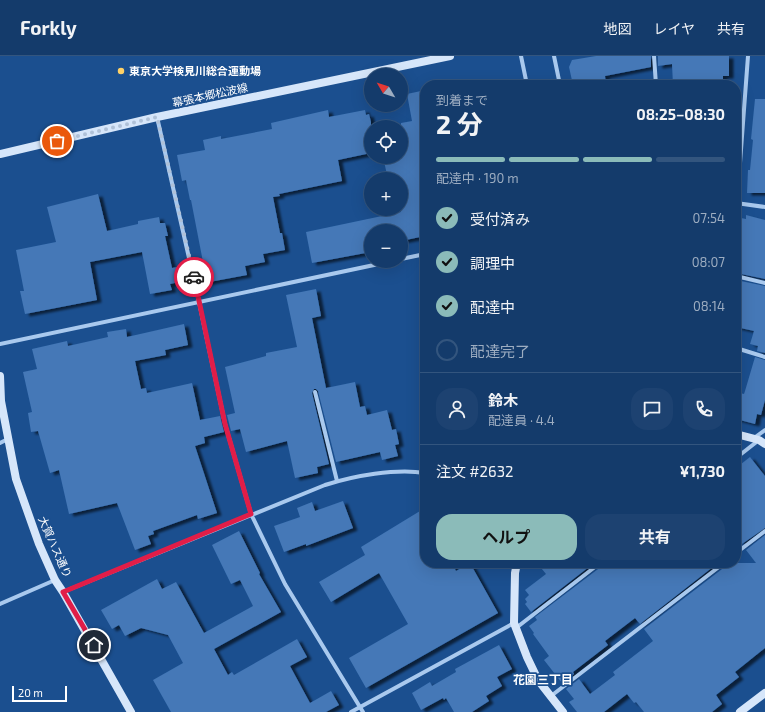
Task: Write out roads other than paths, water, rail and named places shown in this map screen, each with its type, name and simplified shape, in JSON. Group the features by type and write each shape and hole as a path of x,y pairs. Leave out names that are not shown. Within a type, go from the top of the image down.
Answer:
{"street":[{"name":"幕張本郷松波線","path":"0,154 157,117 450,56"},
{"path":"521,56 526,80"},
{"path":"554,56 559,80"},
{"path":"654,56 656,80"},
{"path":"741,150 748,56"},
{"path":"157,117 225,424 251,514 285,584 363,712"},
{"path":"741,204 765,207"},
{"path":"408,258 420,255"},
{"path":"0,344 364,267"},
{"path":"741,277 765,283"},
{"path":"741,350 765,357"},
{"name":"大賀ハス通り","path":"0,376 1,401 16,479 39,544 55,580 131,712"},
{"path":"315,392 337,481"},
{"path":"741,454 759,441 765,430"},
{"path":"741,436 759,441"},
{"path":"0,442 8,439"},
{"path":"63,592 251,514 337,481 357,476 385,473 420,472"},
{"path":"741,549 765,531"},
{"path":"516,568 515,626 538,680 563,712"},
{"path":"351,712 515,626 593,568"},
{"path":"551,697 718,568"},
{"path":"0,604 55,580"},
{"path":"740,712 765,693"}],"place":[{"name":"東京大学検見川総合運動場","path":"121,71"}],"district":[{"name":"花園三丁目","path":"543,680"}]}
